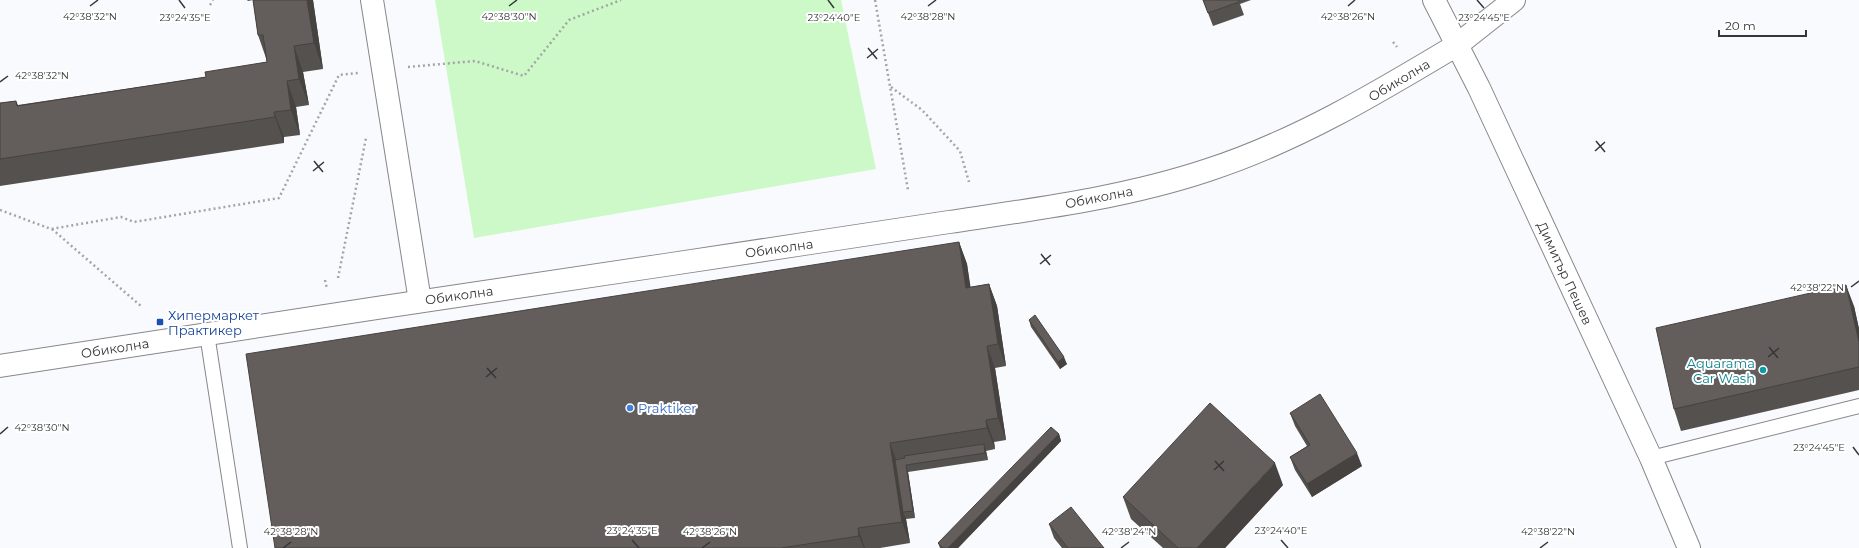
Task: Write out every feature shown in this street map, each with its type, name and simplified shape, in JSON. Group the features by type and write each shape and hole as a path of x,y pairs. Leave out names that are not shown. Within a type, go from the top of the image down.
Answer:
{"street":[{"path":"372,0 420,301"},
{"name":"Димитър Пешев","path":"1434,0 1458,45 1651,458 1689,548"},
{"name":"Обиколна","path":"0,366 420,301 996,215 1156,186 1210,169 1320,124 1371,97 1458,45 1514,0"}],"lane":[{"path":"207,334 240,548"},
{"path":"1651,458 1859,406"}],"path":[{"path":"210,5 214,0"},
{"path":"51,229 121,217 134,222 279,198 339,75 383,69 475,61 524,76 569,20 621,0"},
{"path":"875,0 908,190"},
{"path":"1393,42 1397,47"},
{"path":"890,87 922,110 960,151 969,182"},
{"path":"338,278 366,136"},
{"path":"0,210 51,229 142,307"},
{"path":"325,280 326,289"}],"green space":[{"path":"435,0 841,0 876,169 474,238"}],"building":[{"path":"253,0 307,0 314,43 294,46 299,79 287,81 291,110 274,112 275,117 0,159 0,103 16,101 17,106 206,77 205,72 267,62 263,35 258,35"},
{"path":"1203,0 1239,0 1239,2 1208,13"},
{"name":"Praktiker","path":"959,242 966,288 989,284 998,344 987,346 998,418 986,420 987,428 890,443 902,522 858,528 859,536 781,548 275,548 246,354"},
{"name":"Aquarama Car Wash","path":"1846,285 1859,342 1859,367 1674,409 1656,328"},
{"path":"1035,315 1064,357 1058,362 1029,320"},
{"path":"1320,394 1357,453 1307,484 1290,457 1310,445 1290,413"},
{"path":"1210,403 1275,463 1197,548 1178,548 1123,497"},
{"path":"1051,427 1059,434 948,548 943,548 938,543"},
{"path":"984,444 985,453 906,465 913,511 903,512 895,460 905,458 904,456"},
{"path":"1071,507 1104,548 1068,548 1049,524"}],"place":[{"name":"Хипермаркет Практикер","path":"160,322"},
{"name":"Aquarama Car Wash","path":"1763,370"},
{"name":"Praktiker","path":"630,408"}]}
